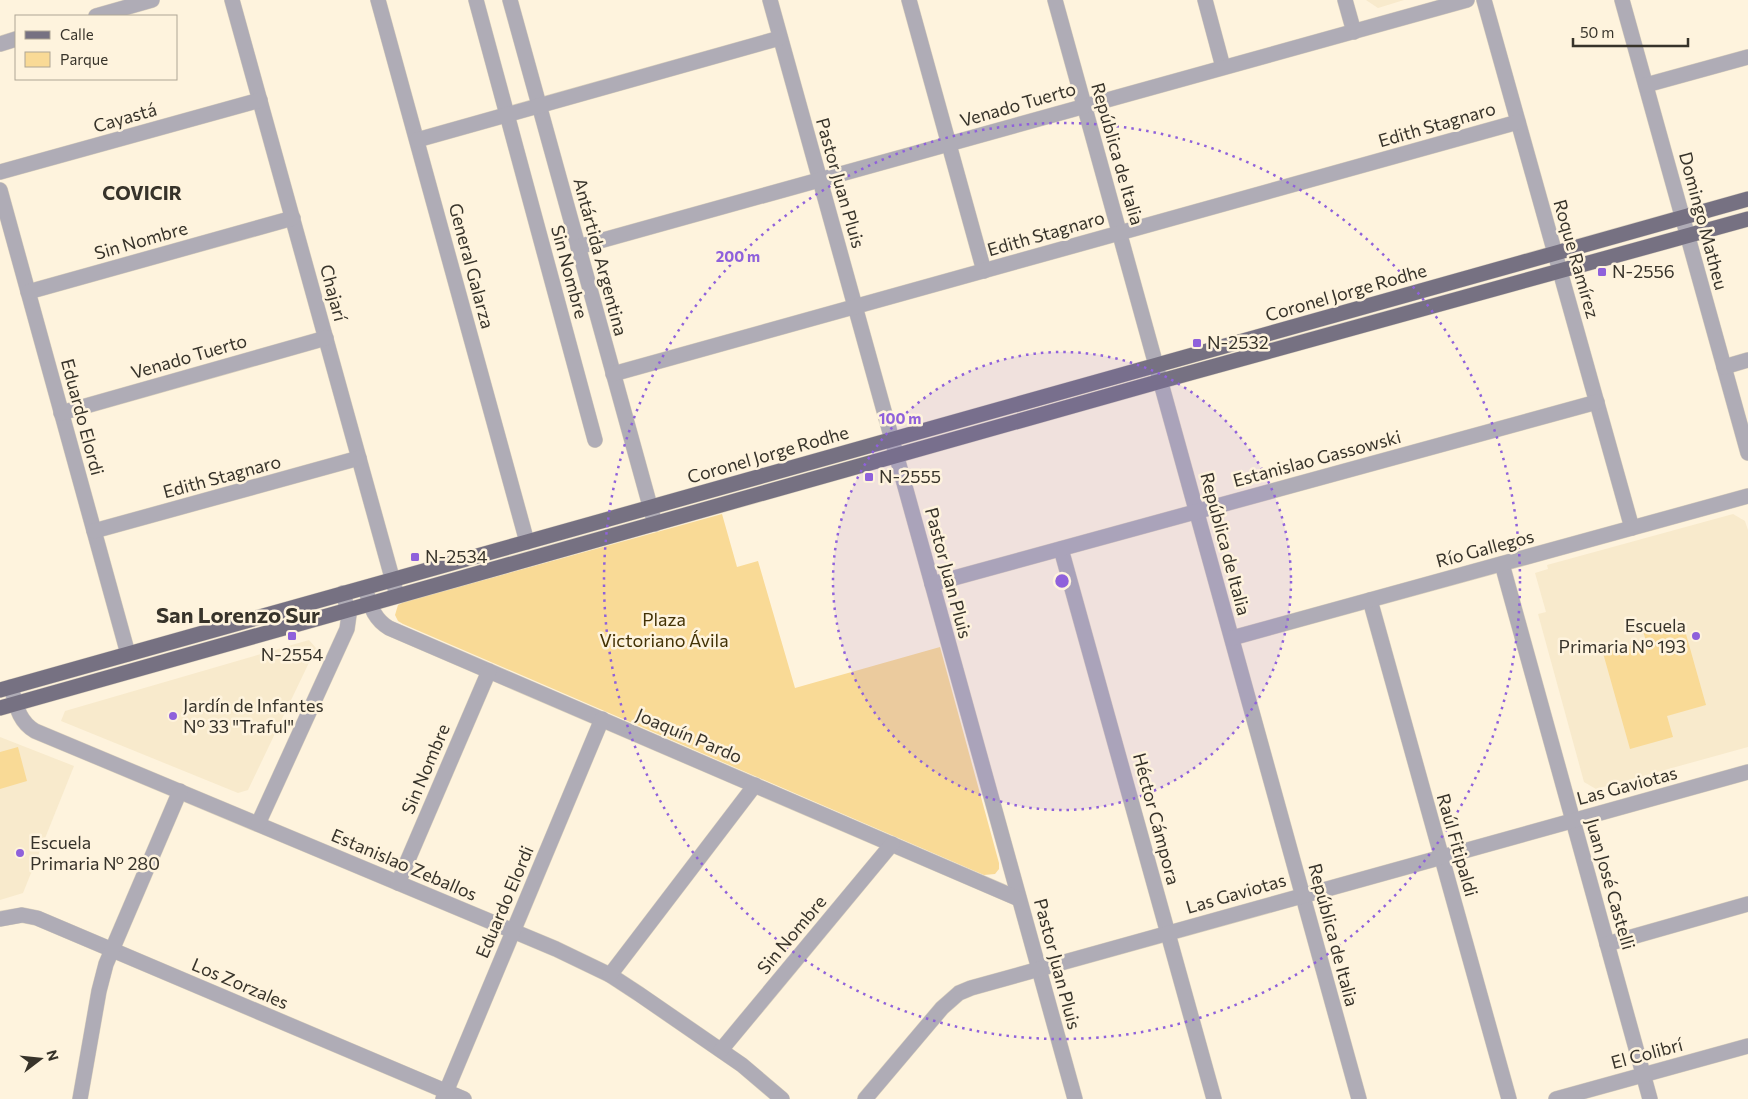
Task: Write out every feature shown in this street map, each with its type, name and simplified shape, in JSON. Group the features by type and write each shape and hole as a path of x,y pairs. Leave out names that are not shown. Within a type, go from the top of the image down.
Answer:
{"main road":[{"name":"Coronel Jorge Rodhe","path":"5,688 1748,199"},
{"name":"Coronel Jorge Rodhe","path":"0,708 1161,381 1748,219"}],"street":[{"path":"100,15 152,0"},
{"name":"Chajarí","path":"232,0 397,596"},
{"name":"General Galarza","path":"378,0 527,542"},
{"name":"Sin Nombre","path":"476,0 595,440"},
{"name":"Antártida Argentina","path":"510,0 655,524"},
{"name":"Pastor Juan Pluis","path":"770,0 1075,1099"},
{"path":"909,0 984,271"},
{"name":"República de Italia","path":"1055,0 1359,1099"},
{"path":"1205,0 1223,67"},
{"path":"1345,0 1354,32"},
{"name":"Venado Tuerto","path":"578,247 1467,0"},
{"name":"Roque Ramírez","path":"1484,0 1632,528"},
{"name":"Domingo Matheu","path":"1622,0 1748,453"},
{"path":"417,140 780,38"},
{"path":"0,44 15,39"},
{"path":"1646,85 1748,57"},
{"name":"Cayastá","path":"0,172 260,100"},
{"name":"Edith Stagnaro","path":"613,374 1518,122"},
{"name":"Eduardo Elordi","path":"0,190 128,654"},
{"name":"Sin Nombre","path":"28,292 293,218"},
{"name":"Venado Tuerto","path":"62,413 326,338"},
{"path":"1724,367 1748,360"},
{"name":"Estanislao Gassowski","path":"932,584 1597,402"},
{"name":"Edith Stagnaro","path":"94,531 359,458"},
{"name":"Río Gallegos","path":"1232,638 1748,496"},
{"name":"Héctor Cámpora","path":"1061,549 1214,1099"},
{"name":"Juan José Castelli","path":"1502,564 1650,1099"},
{"name":"Joaquín Pardo","path":"365,587 377,618 385,625 1019,899"},
{"path":"258,824 347,629 349,620 348,610 343,594"},
{"name":"Raúl Fitipaldi","path":"1370,600 1509,1099"},
{"name":"Sin Nombre","path":"398,882 489,671"},
{"name":"Estanislao Zeballos","path":"5,688 16,704 20,718 29,728 35,731 556,949 610,975 721,1050 761,1080 782,1099"},
{"name":"Eduardo Elordi","path":"445,1095 602,719"},
{"name":"Las Gaviotas","path":"865,1099 950,1000 971,988 1748,772"},
{"path":"610,975 755,785"},
{"path":"80,1099 99,991 111,950 180,791"},
{"name":"Sin Nombre","path":"721,1050 892,844"},
{"path":"1607,944 1748,904"},
{"name":"Los Zorzales","path":"0,919 22,915 30,916 445,1095 464,1099"},
{"name":"El Colibrí","path":"1556,1099 1748,1046"}],"shaded area":[{"path":"1366,0 1404,0 1378,8"},
{"path":"1733,514 1745,521 1748,530 1748,747 1596,789 1584,782 1538,614 1546,612 1535,573 1548,569 1547,565"},
{"name":"Jardín de Infantes N° 33 \"Traful\"","path":"309,640 316,648 248,790 238,793 61,721 65,711"},
{"name":"Escuela Primaria Nº 280","path":"0,737 74,766 23,893 0,900"}],"green space":[{"name":"Plaza Victoriano Ávila","path":"722,514 737,567 758,561 795,688 940,647 999,863 999,869 995,874 984,875 403,624 398,621 395,615 398,605 404,602"},
{"path":"1682,620 1706,705 1667,716 1673,737 1630,749 1603,653 1646,641 1643,631"},
{"path":"18,747 27,781 0,789 0,752"}],"place":[{"name":"N-2556","path":"1602,272"},
{"name":"N-2532","path":"1197,343"},
{"name":"N-2555","path":"869,477"},
{"name":"N-2534","path":"415,557"},
{"name":"N-2554","path":"292,636"},
{"name":"Escuela Primaria N° 193","path":"1696,636"},
{"name":"Jardín de Infantes N° 33 \"Traful\"","path":"173,716"},
{"name":"Escuela Primaria Nº 280","path":"20,853"}],"district":[{"name":"COVICIR","path":"142,193"},
{"name":"San Lorenzo Sur","path":"238,615"}]}
